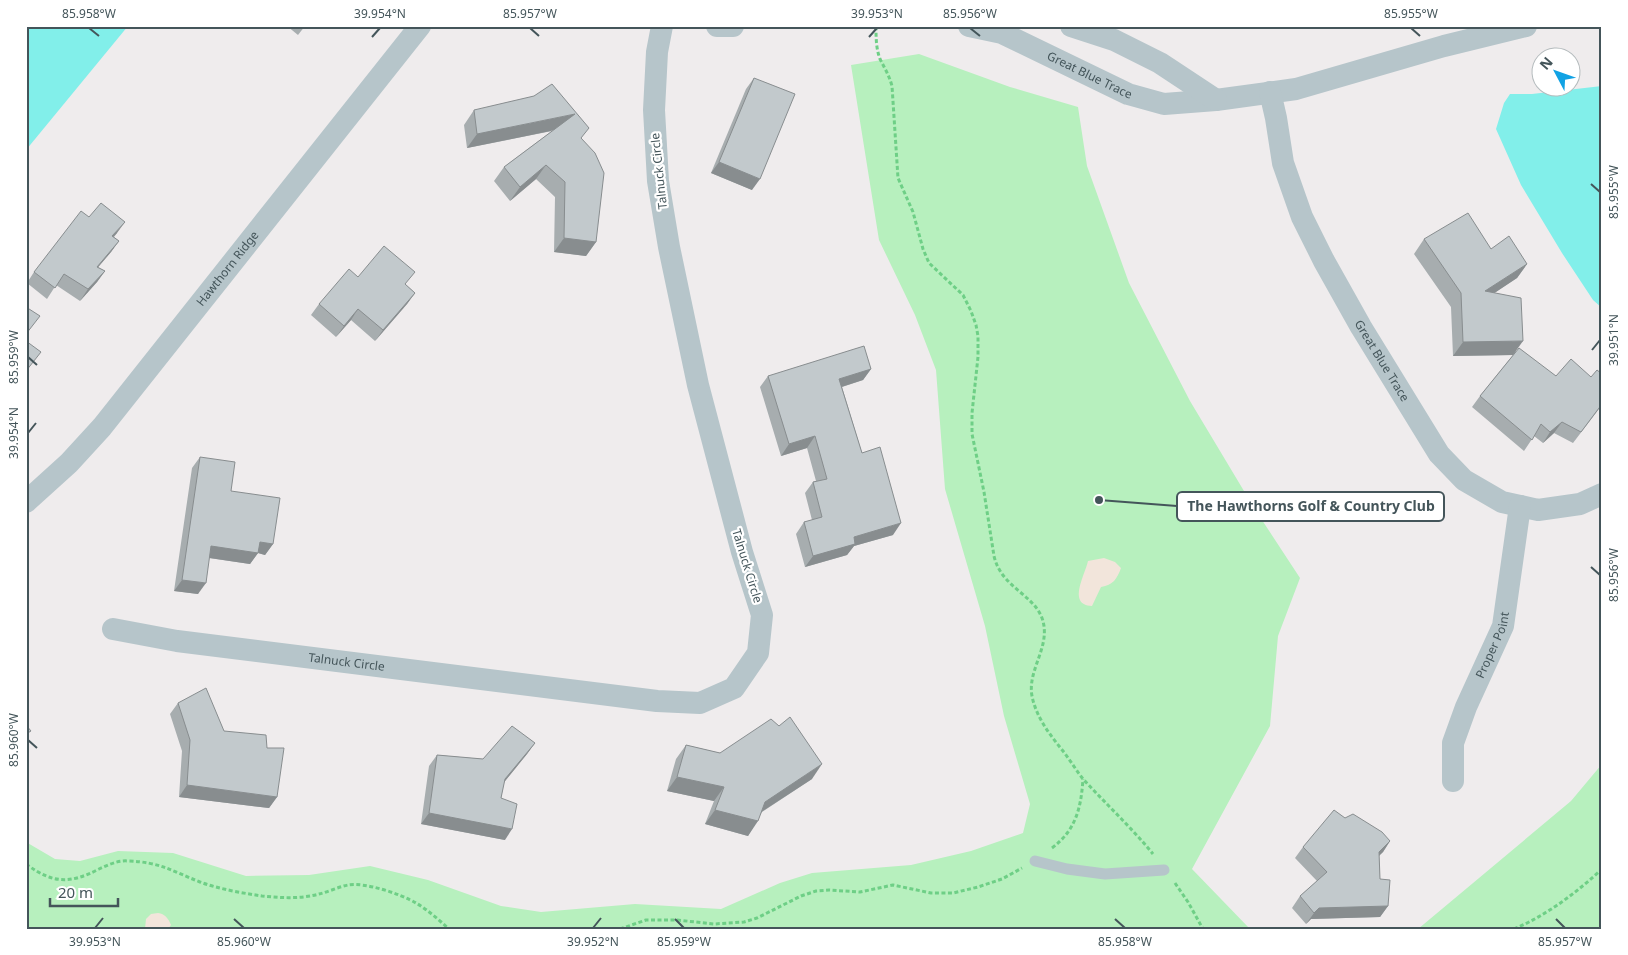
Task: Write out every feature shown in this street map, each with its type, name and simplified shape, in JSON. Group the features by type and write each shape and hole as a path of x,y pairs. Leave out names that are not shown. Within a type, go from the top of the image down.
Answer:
{"street":[{"name":"Hawthorn Ridge","path":"26,502 69,463 102,427 420,26"},
{"name":"Talnuck Circle","path":"113,629 177,641 657,701 700,703 734,688 758,653 762,616 742,552 698,385 669,247 658,181 654,110 657,52 662,26"},
{"path":"717,26 733,26"},
{"name":"Great Blue Trace","path":"969,26 1002,33 1128,94 1164,104 1216,100 1296,89 1444,46 1526,26"},
{"path":"1071,26 1114,40 1160,63 1216,100"},
{"name":"Great Blue Trace","path":"1270,92 1283,163 1302,217 1361,327 1439,454 1464,480 1502,502 1538,510 1580,504 1602,494"},
{"name":"Proper Point","path":"1453,781 1453,744 1466,707 1502,626 1520,506"}],"lane":[{"path":"1035,861 1068,869 1105,874 1164,870"}],"path":[{"path":"876,26 876,43 892,86 898,178 913,212 923,249 929,263 963,295 976,325 978,357 972,414 972,434 996,566 1010,584 1036,608 1042,618 1044,628 1043,645 1033,675 1032,695 1050,736 1083,778 1133,830 1181,891 1203,929"},
{"path":"620,929 646,920 677,920 714,924 744,922 816,891 860,892 893,885 931,893 953,893 978,887 1002,879 1035,861 1059,842 1072,826 1082,801 1083,778"},
{"path":"26,864 49,878 61,881 73,880 123,860 144,861 166,866 200,882 220,888 263,896 292,898 318,895 348,885 363,885 374,887 416,903 449,929"},
{"path":"1514,929 1531,922 1554,907 1602,869"}],"green space":[{"path":"919,54 1010,87 1078,107 1087,166 1129,283 1190,401 1256,511 1300,578 1278,636 1270,726 1192,869 1250,929 26,929 26,842 55,859 80,861 118,851 173,853 246,876 309,875 370,866 428,880 501,906 541,912 635,904 721,909 780,883 812,873 911,865 971,851 1023,833 1030,804 1004,716 985,626 945,489 936,370 915,315 879,240 851,65"},
{"path":"1602,764 1602,929 1418,929 1571,801"}],"sand":[{"path":"1104,558 1115,562 1121,568 1112,583 1101,587 1092,606 1085,604 1080,601 1079,595 1081,581 1088,561"},
{"path":"158,913 164,915 169,920 171,925 168,929 145,929 146,919 151,914"}],"water":[{"path":"26,26 128,26 26,150"},
{"path":"1602,86 1602,308 1593,300 1562,253 1521,185 1496,129 1504,103 1510,94 1530,94 1530,98 1580,98 1580,89"}],"building":[{"path":"754,78 795,94 760,179 719,162"},
{"path":"552,84 589,128 581,138 595,153 604,173 596,242 564,238 565,182 546,165 520,187 504,167 575,114 477,134 474,110 534,96"},
{"path":"101,203 125,222 112,236 119,241 97,267 105,271 88,289 64,274 55,288 34,272 81,211 89,217"},
{"path":"1468,213 1491,249 1509,236 1527,264 1485,291 1521,298 1523,341 1463,342 1461,293 1424,239"},
{"path":"384,246 415,272 405,284 415,293 383,330 358,309 344,326 319,304 349,269 358,277"},
{"path":"26,307 40,316 26,334"},
{"path":"26,341 41,352 26,371"},
{"path":"864,346 871,369 839,379 862,453 880,447 901,523 854,537 855,544 813,556 804,522 822,517 813,482 827,479 815,436 789,444 768,376"},
{"path":"1519,348 1556,376 1571,359 1591,377 1597,370 1602,374 1602,404 1581,432 1562,422 1550,432 1541,424 1532,440 1480,396"},
{"path":"200,457 235,462 231,491 280,498 273,544 260,542 258,553 211,546 206,583 182,580"},
{"path":"206,688 224,731 266,735 267,748 284,748 277,797 187,785 190,740 178,703"},
{"path":"790,717 822,764 765,802 758,821 715,810 724,787 677,777 686,745 720,753 771,719 779,726"},
{"path":"26,725 31,731 26,734"},
{"path":"512,726 535,743 505,779 501,798 517,804 512,829 429,813 437,755 483,759"},
{"path":"1334,810 1345,818 1353,814 1382,832 1390,841 1379,852 1380,879 1390,880 1388,906 1319,908 1314,913 1300,896 1327,872 1303,847"}],"place":[{"name":"The Hawthorns Golf & Country Club","path":"1099,500"}]}
